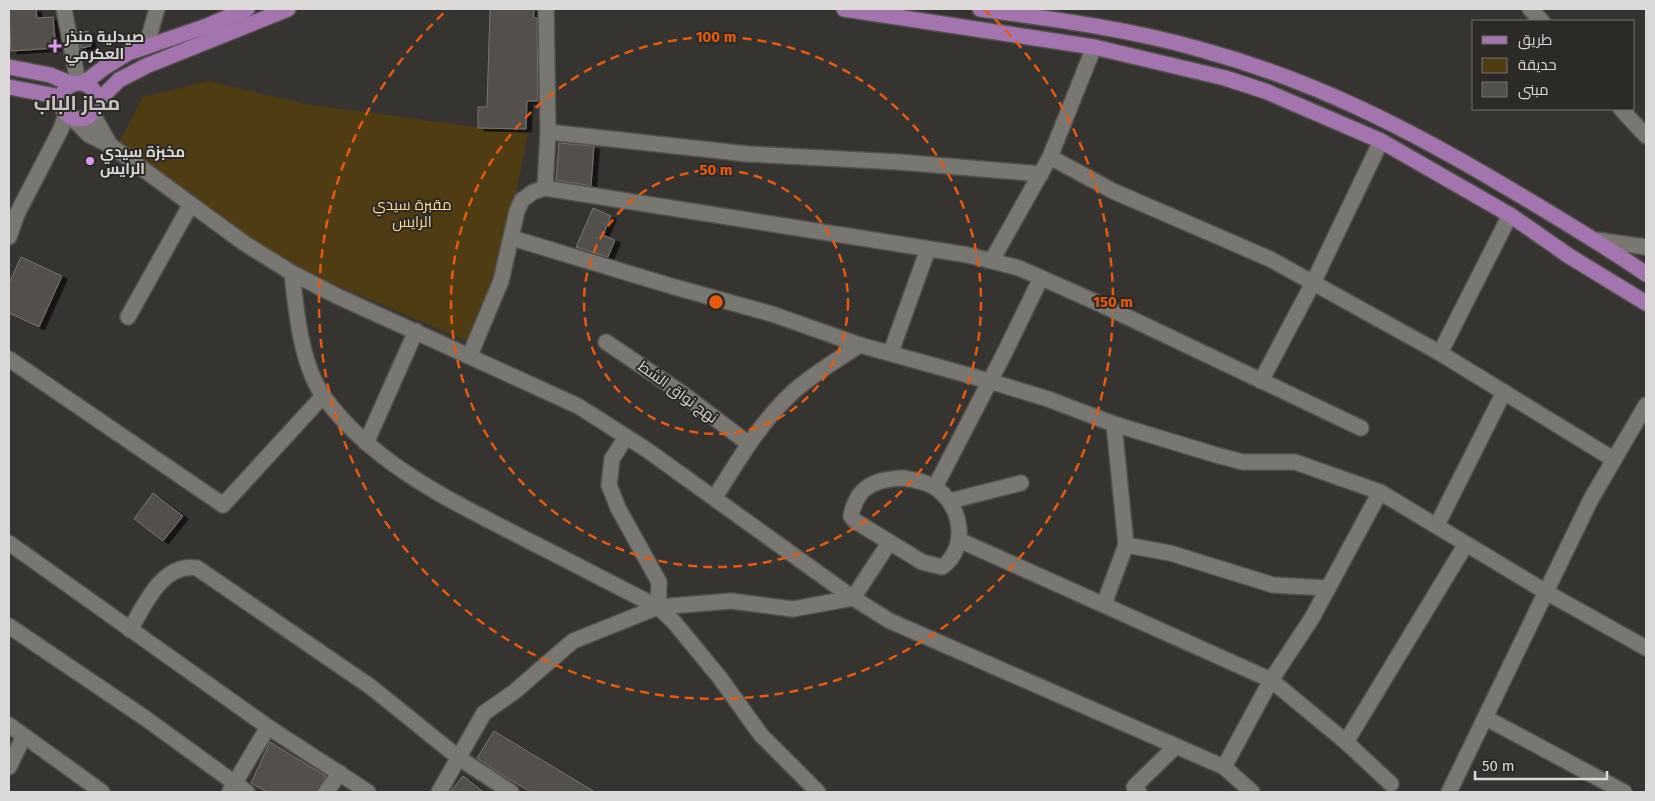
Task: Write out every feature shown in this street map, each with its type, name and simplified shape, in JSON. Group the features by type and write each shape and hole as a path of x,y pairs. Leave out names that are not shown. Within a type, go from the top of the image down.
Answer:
{"main road":[{"path":"247,9 120,58 78,83 67,87 61,97 61,104 69,116 82,119 95,108 119,80 146,66 288,9"},
{"path":"844,9 1094,47 1224,78 1299,104 1381,141 1510,214 1569,256 1646,303"},
{"path":"980,9 1005,10 1138,35 1198,49 1297,81 1348,101 1412,132 1596,240 1646,274"},
{"path":"9,67 50,74 94,90 95,108"},
{"path":"9,87 61,97"}],"street":[{"path":"64,9 78,83"},
{"path":"146,47 157,9"},
{"path":"545,188 548,132 546,9"},
{"path":"1530,9 1541,20"},
{"path":"992,260 1050,157 1094,47"},
{"path":"95,108 110,145"},
{"path":"1622,110 1646,136"},
{"path":"9,237 13,213 69,116 89,134 110,145 244,243 292,273 337,296 470,355 578,406 626,436 715,497 853,598 890,621 1224,767 1252,792"},
{"path":"548,132 748,154 899,162 1041,174"},
{"path":"1261,381 1313,283 1381,141"},
{"path":"1050,157 1113,191 1270,259 1440,353 1613,459"},
{"path":"470,355 501,281 522,200 533,192 545,188 992,260 1019,268 1098,303 1361,428"},
{"path":"128,316 191,204"},
{"path":"1440,353 1510,214"},
{"path":"512,238 772,314 860,345 891,352 1048,399 1114,424 1243,462 1295,462 1380,492 1546,592 1646,648"},
{"path":"1596,240 1646,247"},
{"path":"891,352 928,249"},
{"path":"292,273 297,317 310,366 323,396 366,443 390,463 477,514 658,607 674,622 714,671 761,735 818,792"},
{"path":"934,487 1004,354 1041,278"},
{"path":"366,443 416,331"},
{"name":"نهج نواق الشط","path":"606,342 683,394 749,444"},
{"path":"715,497 768,418 792,393 808,380 860,345"},
{"path":"9,359 223,505 323,396"},
{"path":"1437,525 1504,392"},
{"path":"1449,792 1591,499 1646,406"},
{"path":"1104,604 1126,545 1114,424"},
{"path":"626,436 612,460 609,485 618,508 659,582 658,607"},
{"path":"904,478 934,487 950,501 960,527 959,540 951,560 942,566 922,562 889,543 851,516 855,502 862,492 872,483 885,479 904,478"},
{"path":"950,501 1020,483"},
{"path":"1224,767 1271,680 1312,618 1380,492"},
{"path":"959,540 1271,680 1346,742 1391,784"},
{"path":"9,543 268,727 368,792"},
{"path":"439,792 484,713 514,692 573,641 658,607 731,601 793,609 853,598 889,543"},
{"path":"1346,742 1466,544"},
{"path":"1126,545 1170,553 1273,585 1328,588"},
{"path":"130,630 152,592 172,572 186,566 197,568 371,687 459,758 511,792"},
{"path":"9,626 145,718 237,789 268,727"},
{"path":"1486,718 1607,788 1624,792"},
{"path":"9,726 102,792"},
{"path":"9,767 24,736"},
{"path":"1139,792 1134,787 1176,746"},
{"path":"326,792 340,773"}],"green space":[{"name":"مقبرة سيدي الرايس","path":"209,81 304,104 528,134 499,277 470,342 291,266 117,146 143,97"}],"building":[{"path":"9,9 36,9 37,18 53,17 56,48 11,51"},
{"path":"490,9 534,9 534,18 537,18 538,101 527,101 526,129 478,128 478,107 487,107"},
{"path":"88,31 91,46 81,48 78,33"},
{"path":"559,143 594,146 591,186 556,180"},
{"path":"593,208 611,216 603,235 615,240 608,257 576,247"},
{"path":"21,257 62,276 39,327 9,313 9,283"},
{"path":"153,493 183,516 163,541 134,519"},
{"path":"494,731 595,792 531,792 502,775 477,758"},
{"path":"270,742 326,776 317,792 267,792 251,783"},
{"path":"463,776 484,792 450,792"}],"place":[{"name":"صيدلية منذر العكرمي","path":"55,46"},
{"name":"مخبزة سيدي الرايس","path":"90,161"}],"district":[{"name":"مجاز الباب","path":"77,103"}]}
